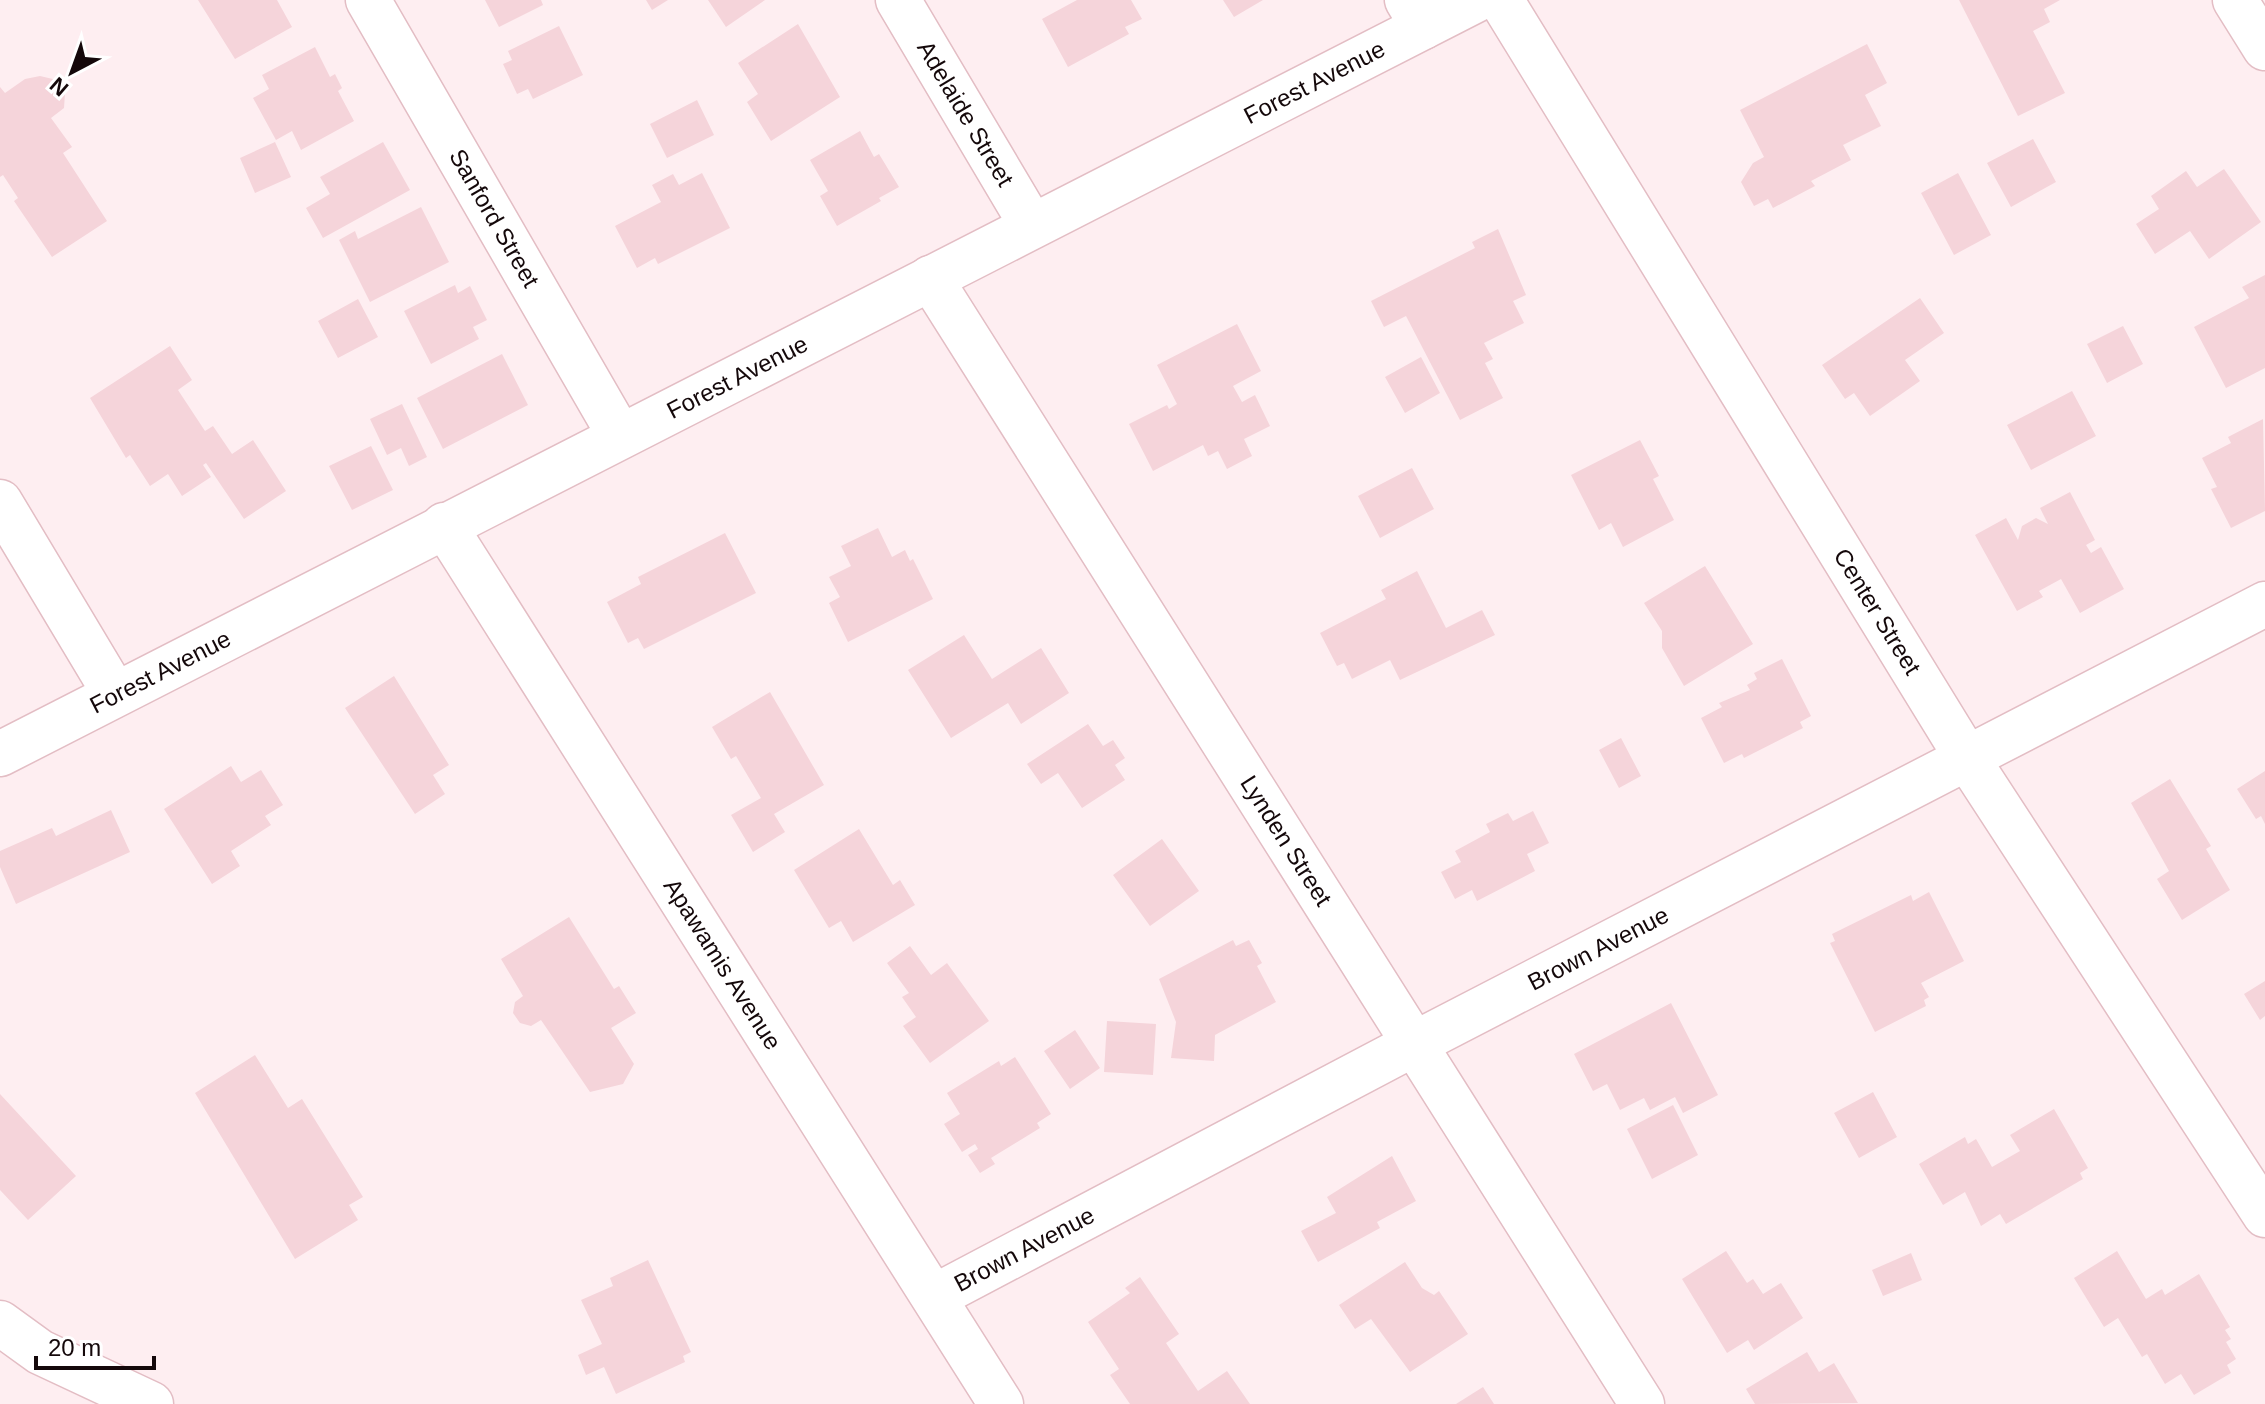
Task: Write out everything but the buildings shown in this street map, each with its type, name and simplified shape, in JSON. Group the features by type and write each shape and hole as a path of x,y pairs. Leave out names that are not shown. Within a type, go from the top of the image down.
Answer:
{"street":[{"name":"Sanford Street","path":"368,0 620,436"},
{"name":"Adelaide Street","path":"898,0 1032,226"},
{"name":"Forest Avenue","path":"0,754 1032,226 1415,14 1476,0"},
{"name":"Center Street","path":"1501,0 1967,758 2265,1215"},
{"path":"2235,0 2265,48"},
{"name":"Lynden Street","path":"930,278 1642,1404"},
{"path":"0,502 115,694"},
{"name":"Apawamis Avenue","path":"444,525 1001,1404"},
{"name":"Brown Avenue","path":"934,1297 1414,1044 2265,604"},
{"path":"0,1323 40,1352 151,1404"}]}
